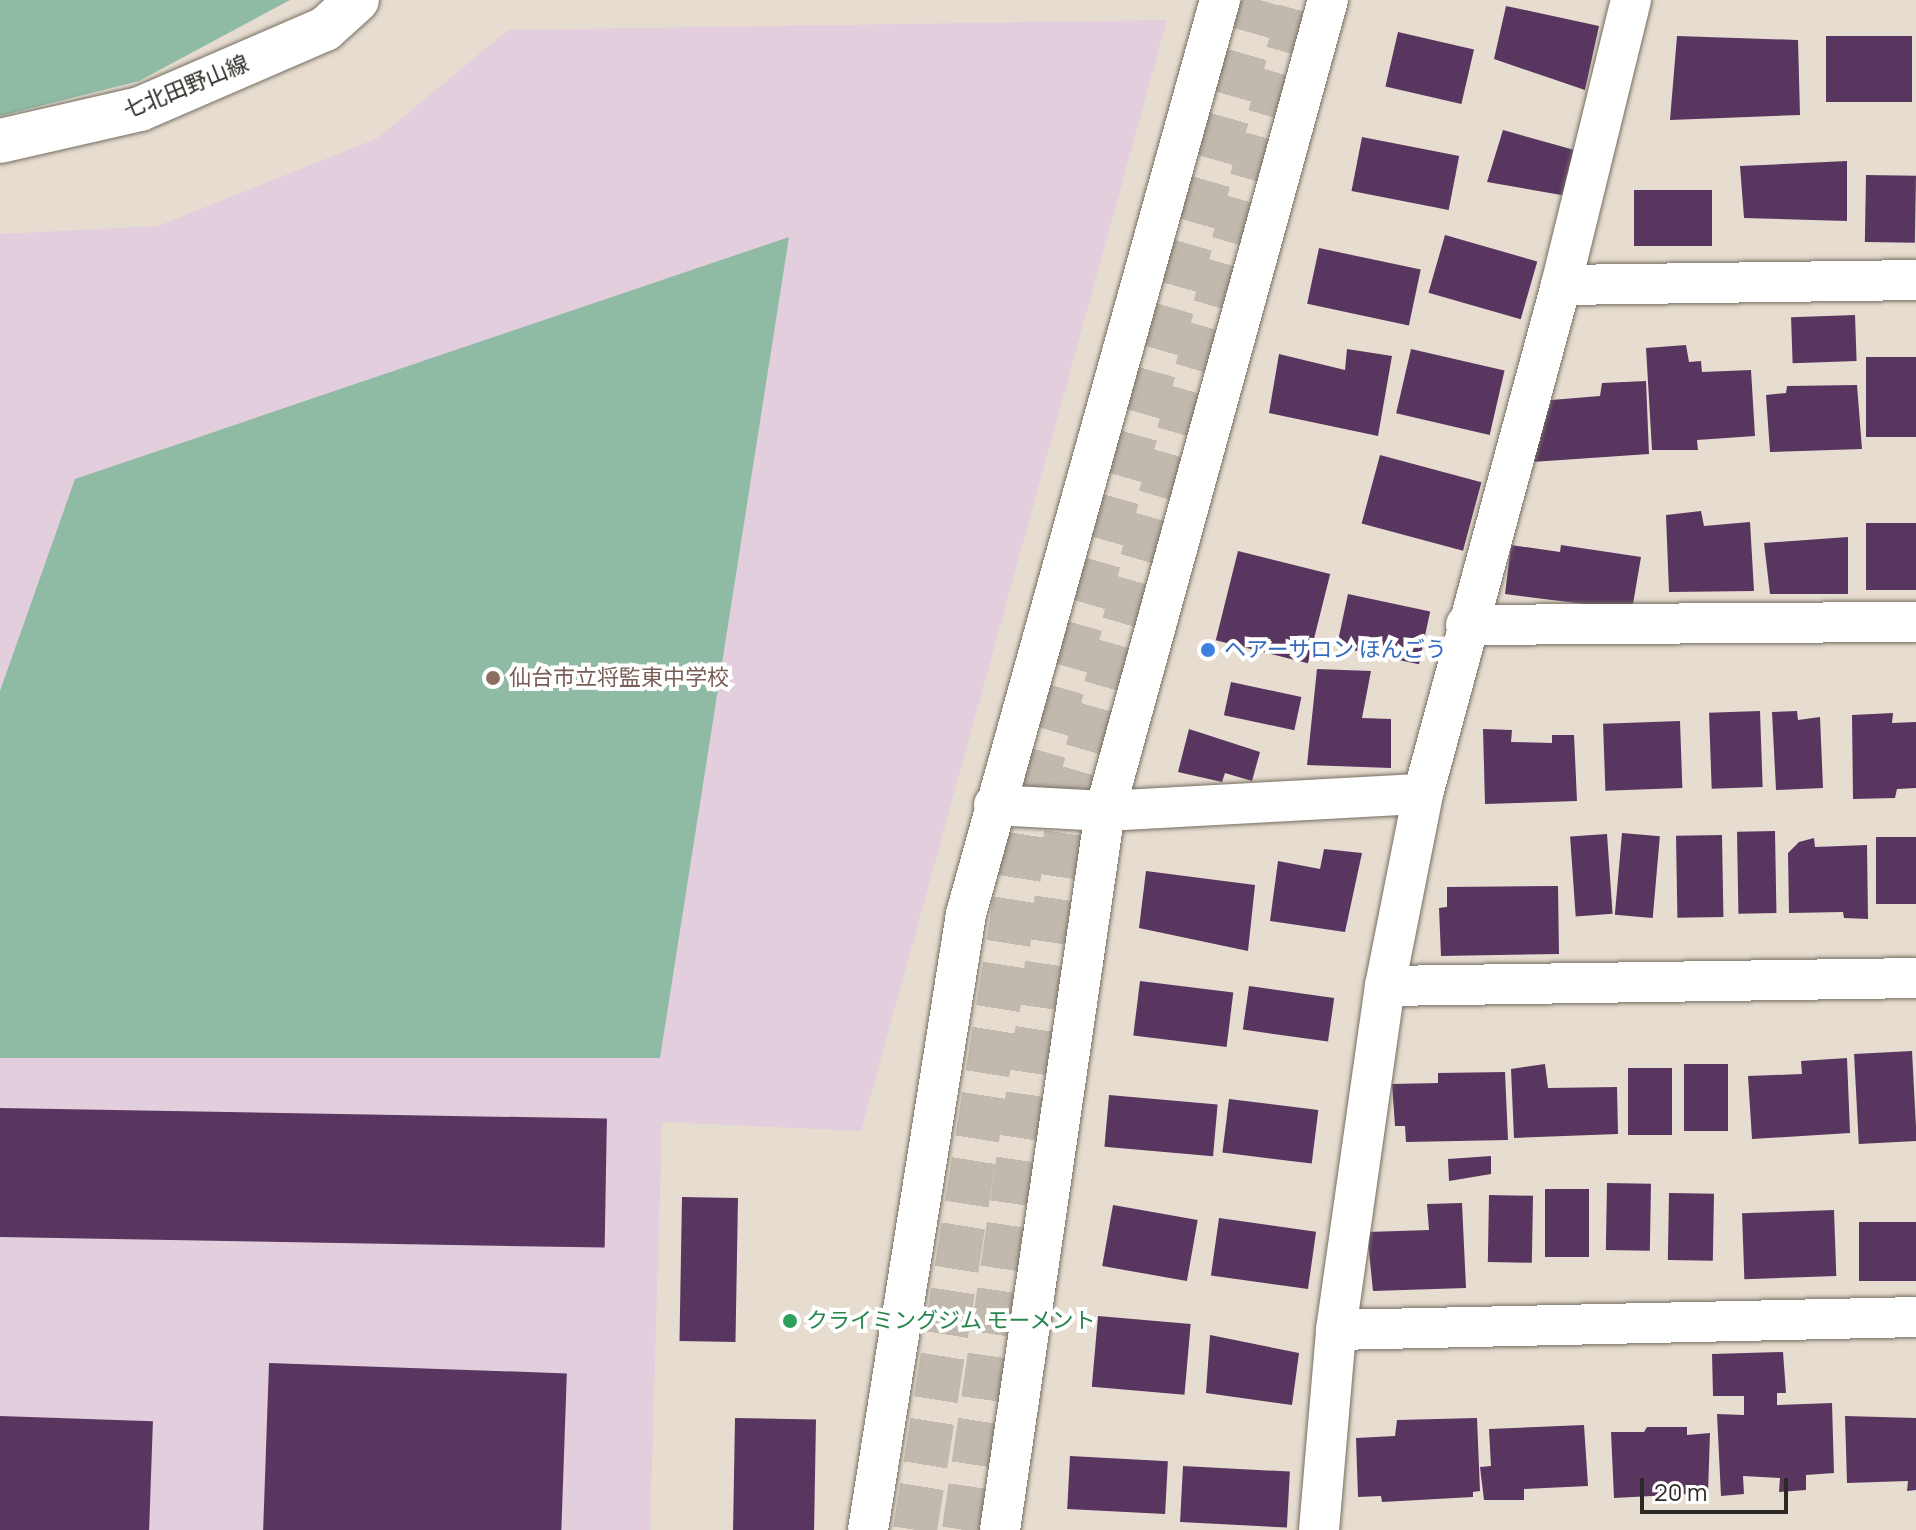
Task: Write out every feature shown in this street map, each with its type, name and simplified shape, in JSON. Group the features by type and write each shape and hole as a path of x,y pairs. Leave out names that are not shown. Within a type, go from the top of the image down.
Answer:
{"street":[{"name":"七北田野山線","path":"0,141 140,109 325,29 357,0"},
{"path":"868,1530 927,1133 966,914 1220,0"},
{"path":"1000,1530 1105,811 1328,0"},
{"path":"1319,1530 1336,1330 1385,986 1423,794 1466,625 1561,285 1631,0"},
{"path":"1561,285 1916,280"},
{"path":"1466,625 1916,622"},
{"path":"994,805 1105,811 1423,794"},
{"path":"1385,986 1916,978"},
{"path":"1336,1330 1916,1317"}],"shaded area":[{"name":"仙台市立将監東中学校","path":"1167,20 861,1131 662,1122 650,1530 0,1530 0,234 158,226 378,138 508,30"}],"green space":[{"path":"0,0 290,0 139,81 0,116"},
{"path":"789,237 660,1058 0,1058 0,691 75,479"}],"building":[{"path":"1506,6 1599,26 1585,90 1494,59"},
{"path":"1398,32 1474,50 1461,104 1385,87"},
{"path":"1677,36 1798,40 1800,115 1670,120"},
{"path":"1826,36 1912,36 1912,102 1826,102"},
{"path":"1503,130 1578,151 1567,196 1487,182"},
{"path":"1362,137 1459,156 1449,210 1352,191"},
{"path":"1847,161 1847,221 1744,218 1740,166"},
{"path":"1866,175 1916,176 1915,243 1865,242"},
{"path":"1634,190 1712,190 1712,246 1634,246"},
{"path":"1445,235 1537,261 1521,319 1428,293"},
{"path":"1319,248 1421,270 1409,325 1307,304"},
{"path":"1855,315 1857,361 1793,363 1791,317"},
{"path":"1686,345 1689,362 1701,361 1702,372 1751,370 1755,436 1697,440 1698,450 1652,450 1646,348"},
{"path":"1347,349 1392,356 1378,436 1269,413 1279,354 1345,370"},
{"path":"1411,349 1505,371 1490,435 1396,413"},
{"path":"1866,357 1916,357 1916,437 1866,437"},
{"path":"1646,381 1649,454 1532,462 1551,400 1600,396 1602,383"},
{"path":"1857,385 1862,449 1770,452 1766,395 1786,393 1787,386"},
{"path":"1380,455 1481,482 1463,551 1362,524"},
{"path":"1701,511 1704,526 1750,522 1754,591 1669,592 1666,515"},
{"path":"1866,523 1916,523 1916,590 1866,590"},
{"path":"1848,537 1848,594 1770,594 1764,543"},
{"path":"1511,545 1560,552 1561,545 1641,557 1632,610 1505,594"},
{"path":"1238,551 1330,574 1308,663 1216,640"},
{"path":"1348,594 1430,611 1419,664 1337,647"},
{"path":"1317,669 1371,671 1362,718 1391,719 1391,768 1307,765"},
{"path":"1231,682 1301,697 1294,730 1224,715"},
{"path":"1760,711 1763,787 1712,789 1709,713"},
{"path":"1797,711 1798,720 1820,717 1823,788 1776,790 1772,712"},
{"path":"1893,713 1892,723 1916,722 1916,788 1897,789 1895,798 1853,799 1852,715"},
{"path":"1680,721 1682,788 1605,791 1603,724"},
{"path":"1189,729 1260,752 1252,781 1225,773 1222,782 1178,772"},
{"path":"1483,729 1512,730 1511,742 1552,743 1552,735 1574,735 1577,801 1485,804"},
{"path":"1775,831 1776,913 1738,914 1737,832"},
{"path":"1622,833 1660,836 1653,918 1615,915"},
{"path":"1607,834 1613,914 1576,916 1570,837"},
{"path":"1722,835 1723,917 1677,918 1676,836"},
{"path":"1876,837 1916,837 1916,904 1876,904"},
{"path":"1814,838 1815,847 1867,845 1868,919 1844,918 1843,912 1789,913 1788,853 1799,842"},
{"path":"1324,849 1362,853 1345,932 1270,921 1278,861 1320,869"},
{"path":"1146,871 1255,885 1248,951 1139,928"},
{"path":"1558,886 1559,954 1441,956 1439,908 1447,907 1447,887"},
{"path":"1140,981 1233,992 1227,1047 1133,1036"},
{"path":"1249,986 1334,998 1328,1042 1243,1030"},
{"path":"1912,1051 1916,1141 1859,1144 1854,1054"},
{"path":"1847,1058 1850,1133 1752,1139 1748,1076 1802,1074 1801,1061"},
{"path":"1545,1064 1548,1088 1617,1087 1618,1134 1514,1138 1511,1069"},
{"path":"1684,1064 1728,1064 1728,1131 1684,1131"},
{"path":"1628,1068 1672,1068 1672,1135 1628,1135"},
{"path":"1505,1072 1508,1140 1406,1142 1405,1126 1395,1126 1392,1084 1438,1083 1438,1073"},
{"path":"1109,1095 1218,1104 1213,1156 1104,1147"},
{"path":"1229,1099 1318,1110 1312,1164 1222,1153"},
{"path":"0,1108 607,1119 605,1248 0,1237"},
{"path":"1491,1156 1491,1174 1449,1181 1448,1159"},
{"path":"1607,1183 1651,1184 1650,1251 1606,1250"},
{"path":"1545,1189 1589,1189 1589,1257 1545,1257"},
{"path":"1669,1193 1714,1194 1713,1261 1668,1260"},
{"path":"1489,1195 1533,1196 1532,1263 1488,1262"},
{"path":"682,1197 738,1198 735,1342 679,1341"},
{"path":"1462,1203 1466,1288 1373,1291 1367,1232 1429,1230 1427,1204"},
{"path":"1113,1205 1198,1220 1187,1281 1102,1266"},
{"path":"1834,1210 1836,1276 1744,1279 1742,1213"},
{"path":"1219,1218 1316,1232 1308,1289 1211,1275"},
{"path":"1859,1222 1916,1222 1916,1281 1859,1281"},
{"path":"1098,1316 1191,1324 1184,1395 1092,1387"},
{"path":"1210,1335 1299,1353 1292,1405 1206,1393"},
{"path":"1783,1352 1786,1393 1777,1393 1777,1405 1832,1403 1834,1473 1806,1475 1806,1490 1779,1492 1780,1478 1743,1476 1744,1494 1721,1496 1717,1414 1744,1415 1744,1396 1713,1396 1712,1354"},
{"path":"269,1363 567,1373 561,1530 263,1530"},
{"path":"0,1416 153,1421 149,1530 0,1530"},
{"path":"1845,1416 1916,1418 1916,1490 1907,1491 1908,1481 1847,1483"},
{"path":"735,1418 816,1419 814,1530 733,1530"},
{"path":"1477,1418 1480,1491 1473,1492 1473,1497 1382,1502 1381,1496 1358,1497 1356,1438 1395,1436 1397,1420"},
{"path":"1584,1425 1588,1486 1524,1489 1524,1500 1484,1500 1480,1467 1491,1466 1489,1429"},
{"path":"1647,1427 1687,1427 1687,1435 1710,1433 1708,1493 1614,1498 1611,1432 1644,1432"},
{"path":"1070,1456 1168,1461 1165,1514 1067,1509"},
{"path":"1183,1466 1290,1472 1287,1528 1180,1522"}],"tunnel":[{"path":"915,1530 1032,794 1261,0"},
{"path":"964,1530 1069,814 1303,0"}],"place":[{"name":"ヘアーサロン ほんごう","path":"1208,650"},
{"name":"仙台市立将監東中学校","path":"493,678"},
{"name":"クライミングジム モーメント","path":"790,1321"}]}
